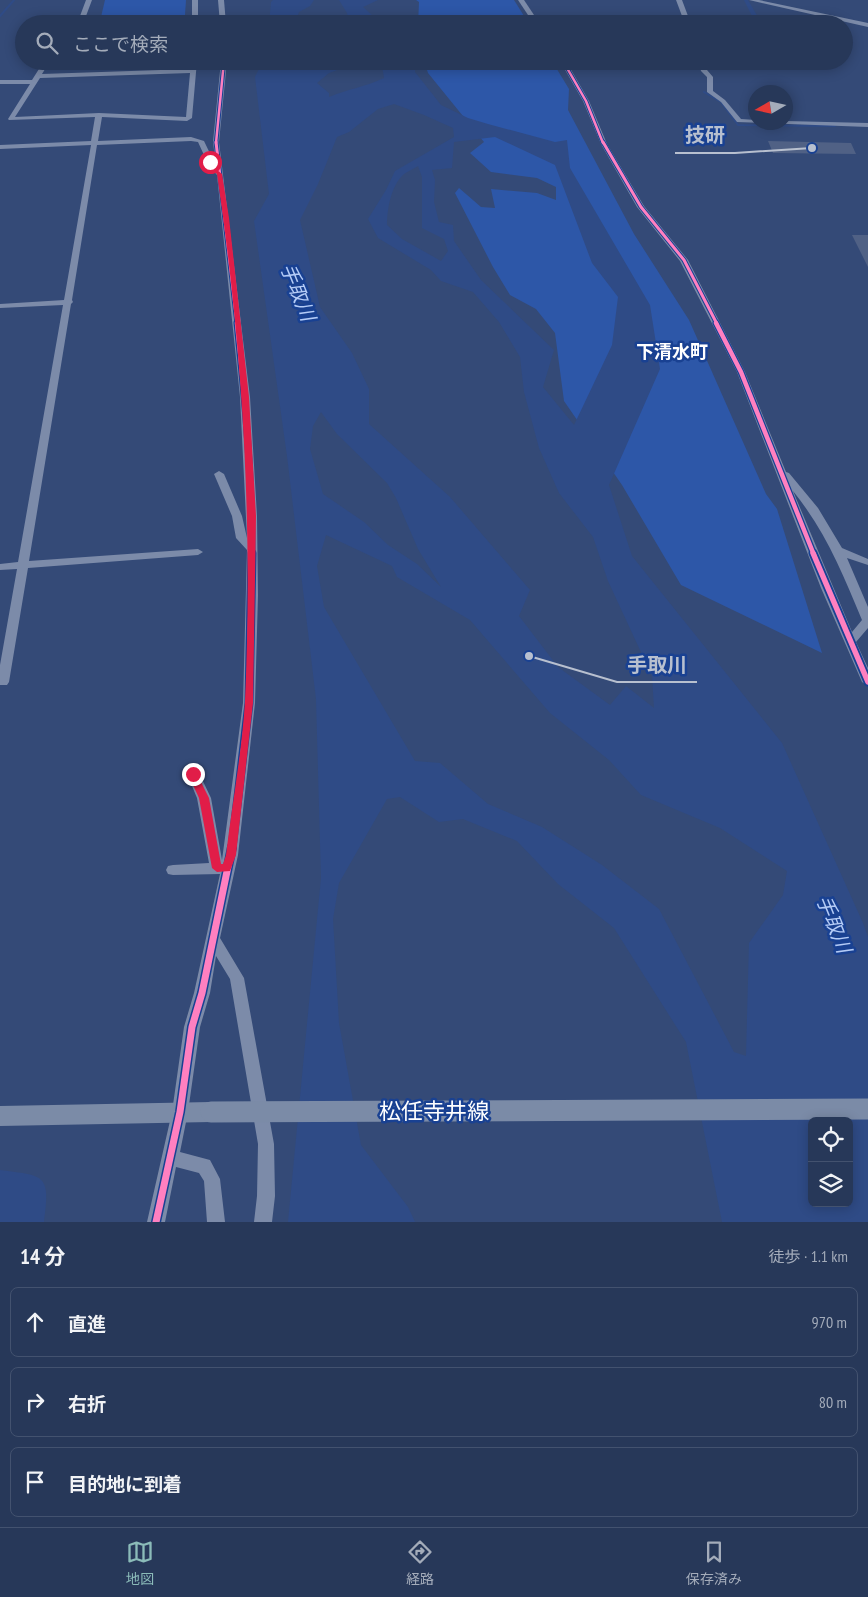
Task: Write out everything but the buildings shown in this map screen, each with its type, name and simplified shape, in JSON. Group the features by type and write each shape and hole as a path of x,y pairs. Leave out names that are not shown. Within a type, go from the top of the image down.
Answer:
{"main road":[{"name":"松任寺井線","path":"0,1116 180,1112 868,1109"}],"street":[{"path":"83,15 89,0"},
{"path":"195,15 196,0"},
{"path":"221,0 222,15"},
{"path":"521,0 532,15"},
{"path":"678,0 684,15"},
{"path":"752,0 819,15"},
{"path":"853,23 868,26"},
{"path":"0,82 36,79 193,71 190,117 186,119 100,115 11,119 31,88 36,79 42,70"},
{"path":"222,868 231,855 249,703 252,549 252,516 245,397 216,142 223,70"},
{"path":"569,70 586,101 604,144 641,207 684,260 713,314 741,372 827,588 868,682"},
{"path":"704,70 710,77 710,92 723,101 739,121 868,125"},
{"path":"3,682 100,115"},
{"path":"0,147 182,138 201,141 212,166 220,174"},
{"path":"0,306 69,302"},
{"path":"779,466 814,510 838,550 868,620 850,642"},
{"path":"219,474 237,516 241,538 252,549"},
{"path":"838,550 868,562"},
{"path":"0,567 198,552"},
{"path":"156,1222 180,1112 192,1027 202,993 226,882 204,798 193,774"},
{"path":"173,870 222,868"},
{"path":"213,938 237,978 266,1144 266,1196 263,1222"},
{"path":"170,1157 204,1166 212,1180 216,1222"}],"shaded area":[{"path":"105,0 186,0 185,15 101,15"},
{"path":"416,0 514,0 523,15 418,15 419,2"},
{"path":"427,70 557,70 569,89 568,110 634,234 689,320 766,494 777,509 822,653 681,585 622,485 564,401 555,333 536,309 510,295 493,267 455,193 459,188 481,207 495,208 491,189 537,193 556,200 556,187 537,178 491,172 470,153 484,142"}],"water":[{"path":"273,0 314,0 310,6 299,12 298,15 270,15 271,2"},
{"path":"339,0 378,0 363,7 372,15 347,15"},
{"path":"258,70 337,70 329,73 317,83 329,93 329,97 384,78 382,70 415,70 441,105 468,118 555,142 567,140 570,168 650,305 660,369 609,485 632,556 782,743 868,937 868,1222 722,1222 686,1042 614,928 558,884 517,841 463,819 439,822 400,797 387,799 339,883 333,919 339,1023 361,1145 408,1207 415,1222 288,1222 321,878 316,699 287,456 254,221 269,194 255,77","holes":["394,104 453,128 454,137 395,171 368,219 378,238 431,270 441,281 473,292 499,322 520,357 524,392 539,448 559,493 593,537 608,581 652,676 654,708 626,686 610,705 558,667 519,616 530,590 450,497 369,424 369,389 352,353 320,307 300,220 318,184 337,137 349,132 378,109","495,137 555,165 592,263 618,297 612,345 574,425 543,387 554,350 481,280 454,241 453,225 439,222 434,202 435,180 432,170 452,168 454,142","418,166 422,177 422,228 444,239 448,251 441,261 402,239 387,225 389,205 396,184 404,174","321,412 337,434 387,483 396,498 418,549 441,587 417,564 388,545 364,522 323,494 310,449 313,426","326,535 392,566 397,577 470,620 550,713 609,760 641,795 720,828 787,871 783,895 749,943 746,1056 734,1052 659,909 602,865 542,827 488,804 440,763 415,761 324,607 317,566"]},
{"path":"0,1170 35,1176 41,1180 45,1186 46,1194 44,1222 0,1222"}],"waterway":[{"path":"0,16 14,0"},
{"path":"746,1 754,15"},
{"path":"704,92 721,102 738,125 835,126"}],"cycle path":[{"path":"156,1222 180,1112 192,1027 202,993 231,855 249,703 252,516 245,397 216,142 223,70"},
{"path":"568,70 586,101 604,144 641,207 684,260 741,372 827,588 868,682"}],"place":[{"name":"技研","path":"812,148"},
{"name":"手取川","path":"529,656"}],"district":[{"name":"下清水町","path":"672,352"}],"route":[{"path":"193,774 204,798 217,868 227,868 231,855 249,703 252,516 245,397 226,218 220,174 215,171 210,162"}]}
